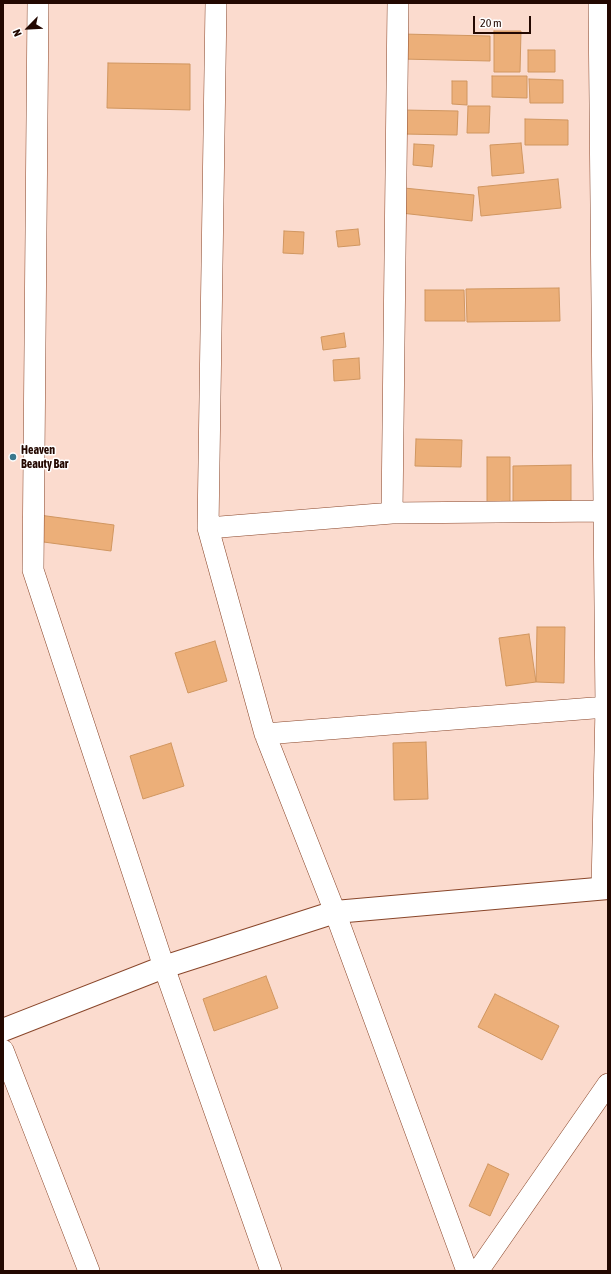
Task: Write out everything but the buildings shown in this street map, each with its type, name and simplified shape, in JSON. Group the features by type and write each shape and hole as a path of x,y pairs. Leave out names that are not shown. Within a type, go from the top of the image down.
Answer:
{"street":[{"path":"38,3 33,570 164,967 271,1271"},
{"path":"216,3 208,528 265,734 335,912 467,1271"},
{"path":"392,513 398,3"},
{"path":"3,1030 164,967 335,912 605,888 606,707 599,3"},
{"path":"208,528 392,513 604,511"},
{"path":"265,734 606,707"},
{"path":"3,1050 90,1271"},
{"path":"478,1271 608,1084"}],"place":[{"name":"Heaven Beauty Bar","path":"13,457"}]}
